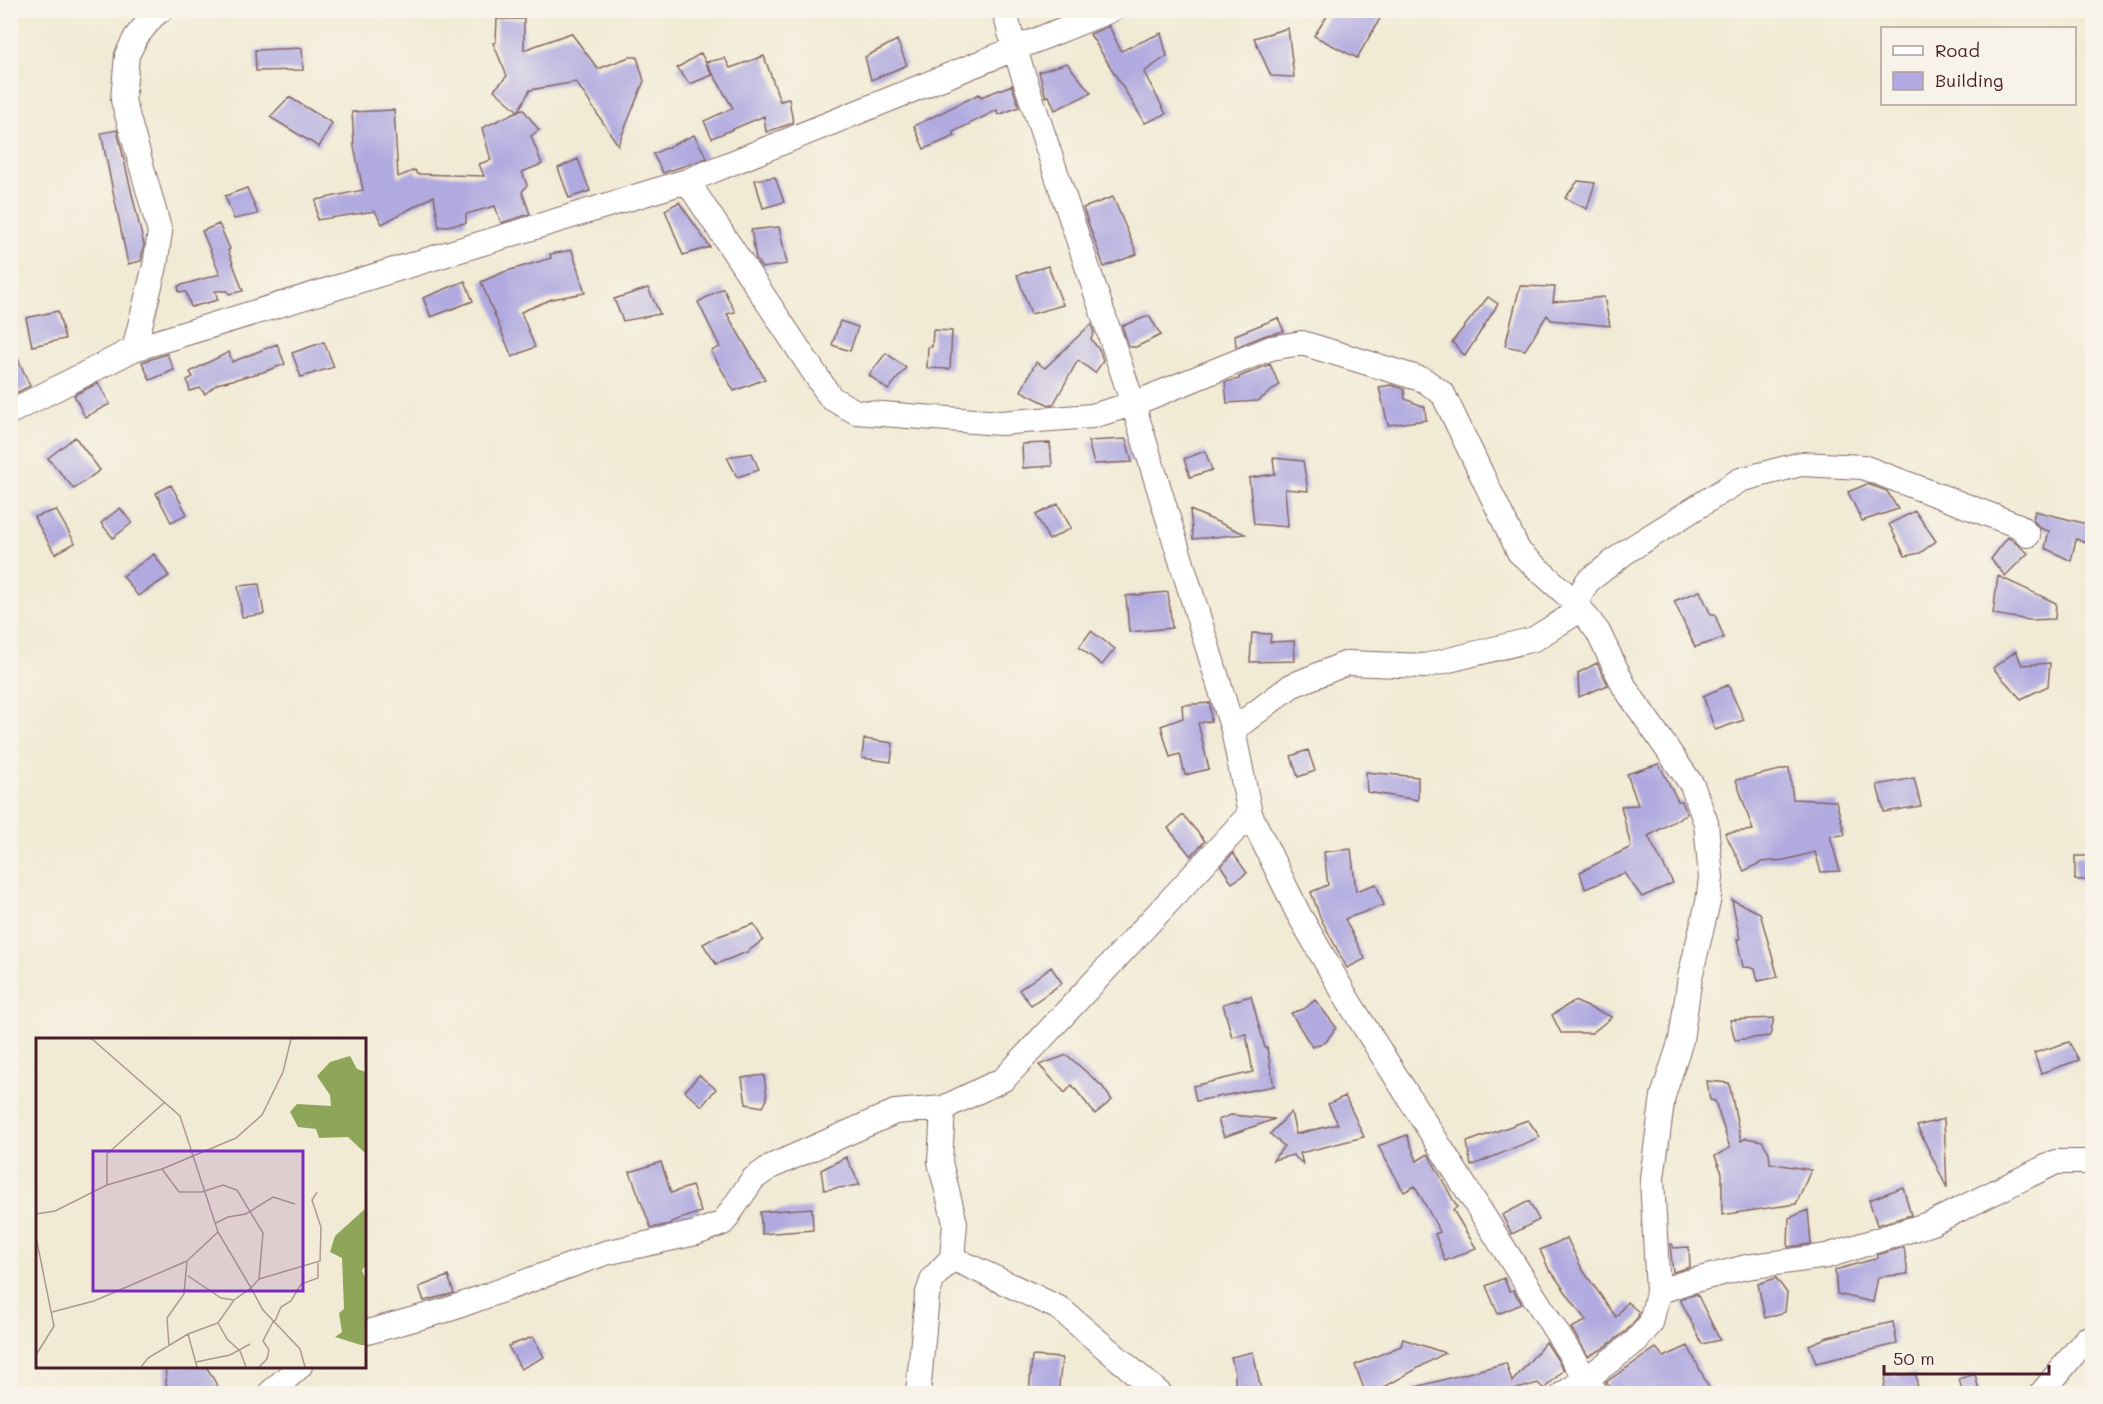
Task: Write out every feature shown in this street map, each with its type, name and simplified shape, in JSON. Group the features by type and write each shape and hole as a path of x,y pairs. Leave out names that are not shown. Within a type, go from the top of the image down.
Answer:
{"street":[{"path":"134,349 155,266 160,232 123,100 126,55 142,30 161,10"},
{"path":"1004,10 1015,50 1133,404 1233,730 1250,814 1298,913 1349,1002 1591,1386"},
{"path":"10,412 134,349 687,181 1111,10"},
{"path":"687,181 831,398 856,412 1000,423 1092,416 1133,404 1271,348 1302,343 1424,380 1443,394 1519,552 1576,603 1598,632 1625,688 1692,785 1707,823 1711,878 1708,902 1690,977 1681,1040 1663,1096 1652,1178 1658,1292 1651,1323 1591,1386 1563,1394"},
{"path":"1233,730 1291,686 1347,663 1425,666 1534,639 1569,617 1587,582 1627,551 1740,480 1801,464 1863,467 2019,526 2028,535"},
{"path":"366,1332 450,1309 605,1253 696,1233 723,1223 753,1179 770,1167 895,1112 943,1108 1004,1079 1250,814"},
{"path":"918,1394 927,1296 933,1278 952,1258 955,1223 940,1162 943,1108"},
{"path":"1658,1292 1746,1267 1827,1256 1932,1223 2056,1162 2092,1162"},
{"path":"952,1258 1059,1308 1160,1394"},
{"path":"2042,1394 2086,1340 2092,1338"},
{"path":"269,1394 298,1368"}],"building":[{"path":"1331,10 1385,10 1357,58 1314,36"},
{"path":"497,19 524,19 524,50 571,33 598,69 629,57 637,57 644,81 618,145 576,82 530,90 519,110 523,109 539,130 531,136 542,164 522,172 527,185 522,192 530,214 501,223 495,206 466,214 466,223 439,227 434,196 382,224 375,211 317,220 316,200 363,190 354,146 352,112 394,110 398,177 415,170 417,174 484,176 479,164 491,160 482,128 518,111 494,90 507,76 493,43 496,42"},
{"path":"1109,26 1121,51 1161,33 1167,56 1144,72 1166,114 1145,123 1090,34"},
{"path":"1288,28 1294,77 1271,76 1254,38"},
{"path":"897,40 907,65 871,80 865,57"},
{"path":"302,48 303,70 256,71 255,50"},
{"path":"701,53 712,75 690,84 677,68"},
{"path":"764,56 780,101 789,99 793,123 766,132 764,116 712,138 704,121 733,108 706,62 725,58 730,68"},
{"path":"1067,63 1091,93 1055,110 1049,96 1046,97 1039,72"},
{"path":"1012,85 1019,107 998,115 997,110 953,132 955,136 924,149 914,126 979,94 981,97"},
{"path":"289,97 332,123 319,147 270,117"},
{"path":"117,130 144,245 141,261 128,264 101,133"},
{"path":"694,135 707,158 663,173 653,154"},
{"path":"578,159 590,191 569,198 558,168"},
{"path":"775,177 784,202 763,208 755,180"},
{"path":"1578,181 1595,183 1587,209 1565,198"},
{"path":"247,188 258,214 234,219 225,196"},
{"path":"1113,197 1137,254 1104,267 1083,208"},
{"path":"679,202 710,247 683,255 665,210"},
{"path":"219,224 230,249 228,250 243,291 229,294 228,291 215,291 218,300 191,307 186,292 179,292 178,286 220,274 202,231"},
{"path":"779,227 787,264 762,268 756,259 751,230"},
{"path":"572,250 585,293 552,299 521,312 535,347 512,357 481,282 504,272 551,258 550,254"},
{"path":"1048,266 1063,305 1031,314 1017,275"},
{"path":"465,281 473,301 431,317 423,298"},
{"path":"1520,286 1555,287 1553,302 1604,297 1610,326 1551,320 1547,315 1525,350 1505,346"},
{"path":"648,288 660,314 623,321 614,299"},
{"path":"723,288 735,312 727,314 765,379 734,391 711,351 720,347 698,302"},
{"path":"1488,297 1498,304 1465,356 1452,342"},
{"path":"58,311 65,339 32,346 26,318"},
{"path":"1149,316 1161,335 1136,347 1129,347 1122,326"},
{"path":"1278,318 1284,331 1266,335 1236,347 1235,335"},
{"path":"840,321 858,327 850,351 832,345"},
{"path":"1091,324 1094,333 1091,339 1100,351 1103,361 1095,373 1078,360 1053,405 1021,391 1036,362 1045,368"},
{"path":"933,330 952,331 950,369 927,368 928,347 932,347"},
{"path":"10,341 30,386 10,396"},
{"path":"324,342 334,367 301,377 292,353"},
{"path":"277,344 285,364 217,384 205,394 200,388 190,391 187,380 193,377 190,372 229,352 232,362"},
{"path":"886,353 906,368 888,390 869,375"},
{"path":"167,354 174,370 150,380 142,362"},
{"path":"1270,364 1279,385 1258,401 1227,403 1225,382 1239,379 1239,377"},
{"path":"98,383 110,404 85,417 74,395"},
{"path":"1391,385 1404,389 1405,399 1425,407 1426,420 1388,425 1379,387"},
{"path":"75,437 100,470 74,489 48,458"},
{"path":"1126,439 1132,462 1094,464 1088,441"},
{"path":"1050,443 1052,466 1023,468 1022,444"},
{"path":"1205,451 1212,470 1190,477 1184,459"},
{"path":"752,453 759,470 737,477 727,457"},
{"path":"1273,458 1303,461 1308,491 1285,489 1288,527 1254,524 1249,478 1275,474"},
{"path":"1867,484 1887,491 1898,509 1862,521 1848,492"},
{"path":"171,485 187,514 171,522 156,493"},
{"path":"1058,504 1071,528 1049,540 1036,515"},
{"path":"120,508 132,523 113,538 101,523"},
{"path":"56,510 75,543 55,554 34,517"},
{"path":"1190,510 1245,534 1193,539"},
{"path":"1915,511 1936,541 1920,553 1905,556 1889,524"},
{"path":"2035,511 2092,524 2092,544 2076,539 2071,561 2045,548 2049,531 2040,528 2033,520"},
{"path":"2008,537 2028,553 2005,576 1991,559"},
{"path":"154,554 169,576 138,596 123,576"},
{"path":"1998,576 2056,603 2055,619 2029,620 1993,614"},
{"path":"259,584 264,614 242,617 238,586"},
{"path":"1700,591 1711,615 1715,615 1724,638 1695,647 1674,601"},
{"path":"1168,592 1172,628 1129,632 1126,596"},
{"path":"1091,631 1115,649 1102,665 1079,647"},
{"path":"1252,633 1271,634 1270,642 1294,641 1295,661 1250,662"},
{"path":"2016,651 2022,665 2050,663 2048,686 2021,699 1993,668"},
{"path":"1597,663 1608,685 1579,697 1578,673"},
{"path":"1728,685 1744,720 1715,730 1703,696"},
{"path":"1210,703 1211,721 1198,723 1209,769 1185,775 1180,754 1170,757 1161,726 1183,718 1182,705"},
{"path":"864,739 893,743 891,762 862,758"},
{"path":"1308,750 1315,771 1298,777 1291,756"},
{"path":"1659,764 1678,801 1682,801 1687,814 1648,836 1673,883 1642,897 1624,873 1585,889 1580,872 1631,847 1621,806 1638,805 1627,774"},
{"path":"1789,768 1793,799 1836,801 1845,835 1830,836 1840,871 1821,872 1815,852 1785,860 1762,862 1744,871 1725,833 1753,830 1736,780"},
{"path":"1366,772 1418,777 1418,800 1367,792"},
{"path":"1914,778 1921,806 1884,812 1877,785"},
{"path":"1183,815 1205,841 1191,856 1168,828"},
{"path":"1351,849 1356,891 1376,884 1384,905 1345,919 1365,959 1347,968 1320,917 1311,892 1328,885 1324,852"},
{"path":"1233,853 1247,873 1232,883 1221,866"},
{"path":"2075,856 2092,856 2092,880 2075,880"},
{"path":"1732,900 1760,913 1778,977 1758,981 1755,968 1743,967"},
{"path":"754,924 763,940 747,952 716,964 703,944"},
{"path":"1051,967 1062,983 1031,1005 1019,990"},
{"path":"1251,996 1265,1048 1267,1048 1274,1086 1196,1101 1193,1086 1253,1072 1246,1034 1232,1037 1223,1004"},
{"path":"1315,1000 1336,1027 1326,1042 1312,1047 1291,1013 1304,1009"},
{"path":"1574,1001 1612,1017 1592,1033 1561,1033 1552,1015"},
{"path":"1774,1018 1770,1036 1735,1040 1730,1020"},
{"path":"2069,1042 2079,1060 2041,1073 2034,1053"},
{"path":"1067,1055 1102,1086 1112,1100 1095,1114 1072,1085 1065,1093 1039,1065"},
{"path":"699,1075 716,1089 702,1106 685,1091"},
{"path":"764,1075 767,1099 763,1107 746,1104 742,1078"},
{"path":"1707,1081 1729,1083 1741,1141 1746,1138 1762,1141 1769,1152 1770,1163 1811,1170 1796,1204 1722,1215 1722,1173 1715,1156 1730,1148 1715,1101 1710,1100"},
{"path":"1345,1096 1364,1137 1300,1153 1303,1164 1293,1155 1273,1160 1284,1146 1270,1134 1291,1112 1296,1134 1338,1124 1328,1104"},
{"path":"1231,1115 1275,1119 1224,1137 1218,1120"},
{"path":"1944,1119 1947,1188 1917,1126"},
{"path":"1528,1120 1540,1137 1471,1166 1467,1142"},
{"path":"1407,1135 1417,1161 1428,1154 1457,1207 1453,1210 1476,1248 1445,1261 1435,1234 1440,1232 1415,1186 1404,1192 1378,1146"},
{"path":"846,1157 860,1185 824,1190 821,1170"},
{"path":"661,1162 671,1193 692,1186 701,1212 670,1224 651,1228 630,1172"},
{"path":"1903,1187 1911,1215 1877,1225 1869,1200"},
{"path":"1529,1201 1539,1220 1512,1234 1502,1215"},
{"path":"812,1208 813,1230 762,1234 760,1212"},
{"path":"1808,1210 1811,1244 1788,1247 1789,1218"},
{"path":"1567,1238 1582,1269 1616,1317 1627,1302 1639,1312 1638,1317 1626,1331 1602,1349 1588,1356 1571,1328 1586,1321 1550,1272 1540,1250"},
{"path":"1670,1244 1674,1248 1689,1247 1690,1267 1673,1272"},
{"path":"1904,1247 1908,1274 1878,1277 1873,1302 1837,1294 1835,1270 1878,1258 1877,1255"},
{"path":"448,1276 454,1293 424,1301 419,1287"},
{"path":"1504,1278 1509,1291 1513,1290 1522,1304 1498,1314 1486,1286"},
{"path":"1776,1278 1787,1293 1785,1312 1765,1318 1758,1284"},
{"path":"1697,1294 1720,1340 1702,1344 1680,1299"},
{"path":"1893,1322 1897,1344 1816,1363 1809,1345 1828,1337"},
{"path":"533,1337 544,1357 521,1369 508,1346"},
{"path":"1403,1339 1445,1353 1372,1394 1366,1394 1355,1365 1401,1346"},
{"path":"1546,1342 1564,1370 1544,1389 1538,1383 1500,1394 1413,1394 1412,1388 1506,1363 1512,1382"},
{"path":"1688,1346 1712,1394 1616,1394 1606,1382 1656,1348 1664,1357"},
{"path":"1253,1352 1262,1394 1235,1394 1235,1373 1231,1357"},
{"path":"1032,1356 1062,1358 1058,1394 1029,1394"},
{"path":"165,1368 207,1368 222,1394 167,1394"},
{"path":"1916,1374 1918,1394 1883,1394 1886,1376"},
{"path":"1975,1374 1980,1394 1963,1394 1959,1379"}]}
